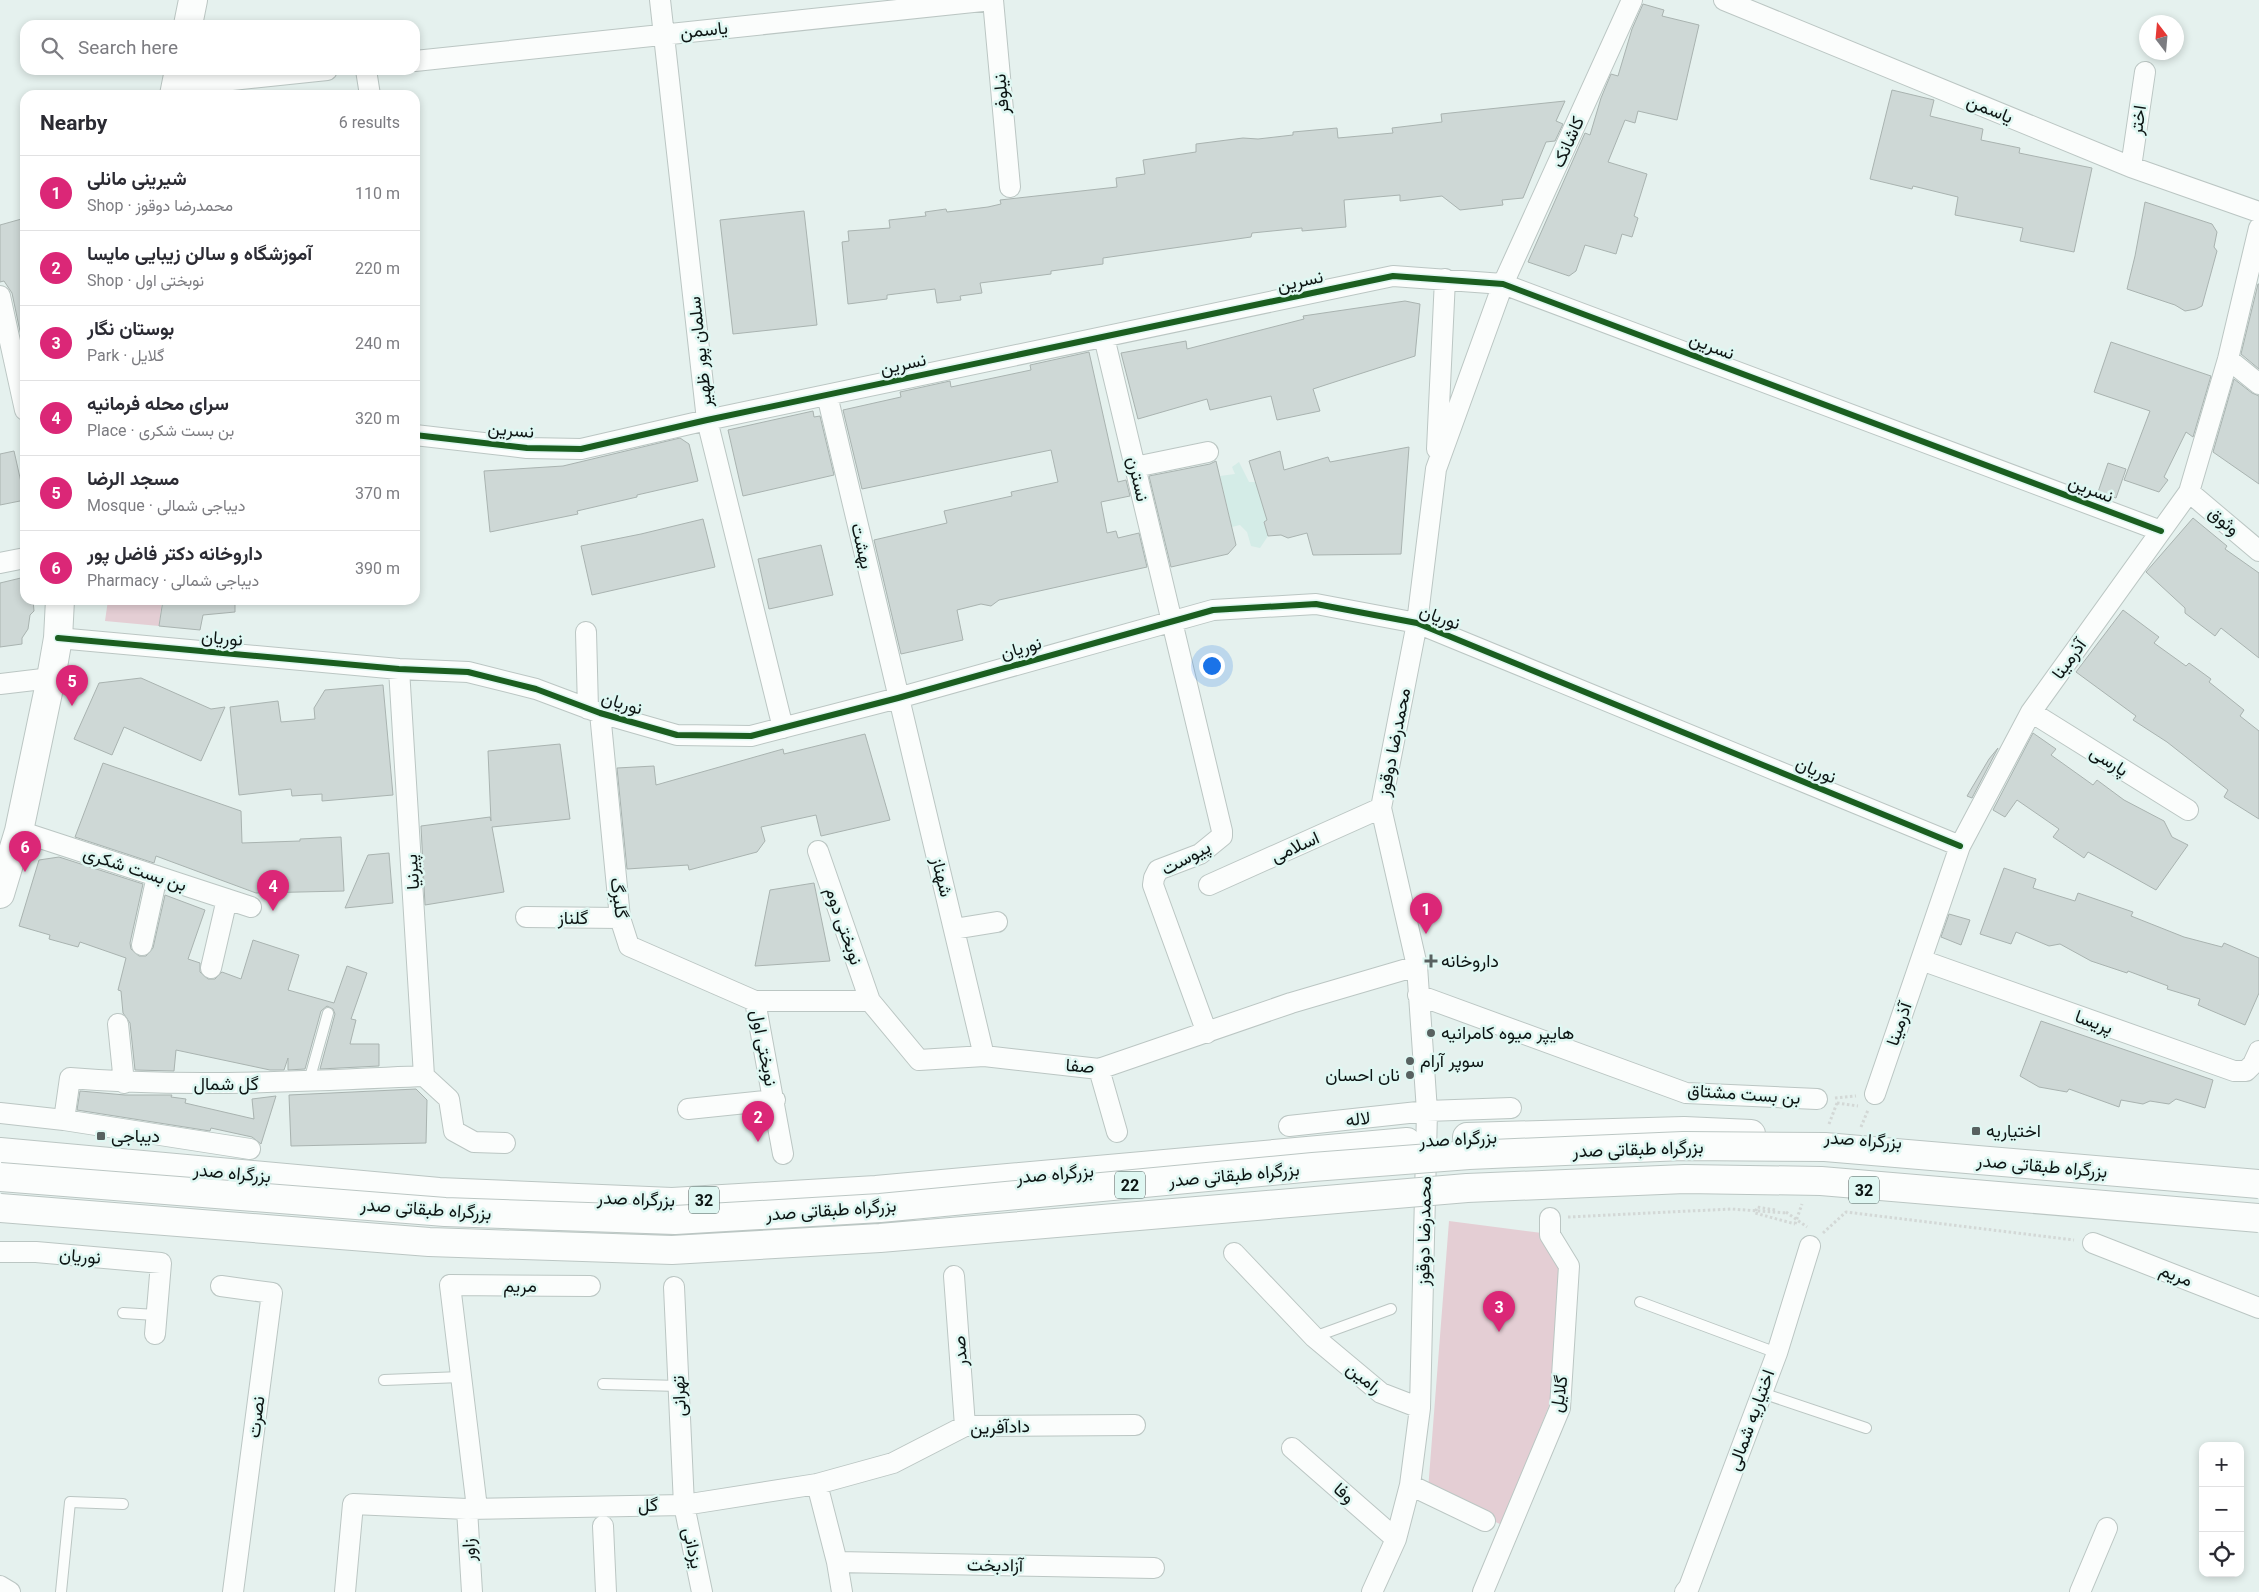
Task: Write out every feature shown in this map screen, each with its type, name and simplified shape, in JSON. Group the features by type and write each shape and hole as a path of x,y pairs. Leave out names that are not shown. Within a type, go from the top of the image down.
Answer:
{"main road":[{"path":"189,20 193,0"},
{"path":"0,894 19,831 51,678 58,638 60,605"},
{"name":"بزرگراه صدر","path":"0,1152 439,1192 672,1202 876,1190 1467,1137 1684,1131 1855,1140 2259,1170"},
{"name":"بزرگراه طبقاتی صدر","path":"0,1177 445,1212 675,1220 880,1208 1303,1168 1469,1155 1683,1146 1825,1148 2259,1184"},
{"name":"بزرگراه طبقاتی صدر","path":"6,1214 429,1242 672,1250 890,1238 1467,1188 1684,1179 1822,1181 2259,1218"},
{"name":"32","path":"6,1214 428,1247 672,1254 880,1243 1468,1195 1684,1184 1821,1186 2259,1224"}],"street":[{"name":"سلمان پور ظهیر","path":"660,0 707,420 783,728"},
{"name":"یاسمن","path":"420,60 992,0"},
{"name":"نیلوفر","path":"992,0 1010,187"},
{"name":"کاشانک","path":"1503,284 1632,0"},
{"name":"یاسمن","path":"1724,0 2131,167 2259,212"},
{"name":"اختر","path":"2131,167 2145,72"},
{"path":"177,84 273,75"},
{"path":"367,75 369,90"},
{"name":"آذرمینا","path":"1875,1094 1960,846 2031,712 2189,492 2228,359 2259,228"},
{"name":"نسرین","path":"420,436 526,448 581,449 707,420 1393,276 1503,284 2160,531"},
{"path":"1436,469 1445,279"},
{"name":"محمدرضا دوقوز","path":"1372,1592 1396,1539 1410,1485 1420,1408 1428,1111 1417,966 1381,808 1417,623 1436,469 1503,284"},
{"path":"0,296 5,345 20,394"},
{"name":"نسترن","path":"1104,337 1171,622"},
{"path":"2228,359 2259,384"},
{"name":"بهشت","path":"827,395 898,698"},
{"path":"1135,467 1208,452"},
{"name":"وثوق","path":"2189,492 2259,551"},
{"path":"0,563 20,559"},
{"name":"نوریان","path":"58,638 399,669 468,672 536,689 594,711 678,735 751,736 898,698 1213,610 1316,604 1417,623 1960,846"},
{"name":"پیوست","path":"1171,622 1222,836 1200,854 1158,870 1153,885 1207,1033"},
{"name":"گلبرگ","path":"586,632 620,918 629,946 755,1001"},
{"name":"پیرنیا","path":"399,669 424,1076"},
{"path":"0,684 51,678"},
{"name":"شهناز","path":"898,698 984,1056"},
{"name":"پارسی","path":"2031,712 2188,810"},
{"name":"اسلامی","path":"1209,885 1381,808"},
{"name":"بن بست شکرى","path":"19,831 252,907"},
{"name":"نوبختی دوم","path":"818,851 870,1001"},
{"path":"142,945 158,876"},
{"path":"211,968 227,899"},
{"name":"گلناز","path":"526,917 620,918"},
{"path":"954,929 997,922"},
{"name":"پریسا","path":"1921,960 2234,1071 2246,1071 2253,1064 2259,1051"},
{"name":"صفا","path":"870,1001 919,1060 984,1056 1100,1070 1291,1003 1417,966"},
{"name":"بن بست مشتاق","path":"1418,995 1686,1093 1817,1099"},
{"path":"755,1001 870,1001"},
{"name":"نوبختی اول","path":"755,1001 775,1100 783,1154"},
{"path":"118,1024 124,1083"},
{"path":"1100,1070 1118,1132"},
{"path":"424,1076 449,1099 454,1131 474,1142 504,1143"},
{"name":"گل شمال","path":"64,1120 70,1078 124,1083 240,1085 424,1076"},
{"path":"688,1109 775,1100"},
{"name":"لاله","path":"1289,1126 1428,1111 1511,1108"},
{"path":"0,1113 64,1120 250,1149"},
{"name":"گلایل","path":"1483,1592 1560,1408 1570,1266 1550,1235 1550,1218"},
{"name":"مریم","path":"2093,1242 2259,1308"},
{"name":"اختیاریه شمالی","path":"1692,1590 1777,1353 1810,1246"},
{"name":"نوریان","path":"0,1252 36,1252 161,1263 156,1324"},
{"name":"رامین","path":"1234,1253 1314,1337 1381,1393 1420,1408"},
{"name":"صدر","path":"954,1276 965,1426"},
{"name":"مریم","path":"461,1377 450,1285 590,1286"},
{"name":"نصرت","path":"221,1286 272,1293 233,1592"},
{"name":"تهرانی","path":"674,1287 684,1505"},
{"path":"461,1377 472,1509"},
{"name":"دادآفرین","path":"817,1484 893,1463 965,1426 1135,1425"},
{"name":"وفا","path":"1292,1448 1396,1539"},
{"path":"817,1484 837,1562 842,1592"},
{"name":"گل","path":"345,1592 353,1504 472,1509 684,1505 817,1484"},
{"path":"1410,1485 1485,1521"},
{"name":"یزدانی","path":"684,1505 702,1592"},
{"name":"زاور","path":"472,1509 472,1592"},
{"path":"602,1526 606,1592"},
{"path":"2080,1592 2107,1528"},
{"name":"آزادبخت","path":"837,1562 1154,1568"},
{"path":"0,1586 10,1592"}],"lane":[{"path":"309,1081 328,1013"},
{"path":"1640,1302 1777,1353"},
{"path":"1314,1337 1391,1309"},
{"path":"123,1313 156,1324"},
{"path":"384,1380 461,1377"},
{"path":"603,1384 679,1386"},
{"path":"1762,1393 1866,1428"},
{"path":"62,1592 70,1502 123,1504"}],"path":[{"path":"1817,1099 1875,1094"},
{"path":"1836,1103 1869,1107 1855,1140"},
{"path":"1550,1218 1731,1209 1750,1210 1759,1211 1787,1213 1757,1206 1755,1213 1795,1224"},
{"path":"1810,1246 1846,1212 2093,1242"}],"shaded area":[{"path":"1239,462 1249,482 1256,482 1269,518 1264,522 1268,536 1260,548 1251,546 1247,532 1240,525 1232,527 1220,476 1235,474 1232,467"},
{"path":"107,605 161,605 159,626 105,621"},
{"path":"1449,1221 1542,1233 1564,1267 1552,1398 1502,1525 1428,1490"}],"building":[{"path":"1643,4 1664,10 1662,16 1699,25 1677,120 1638,111 1635,123 1625,120 1608,162 1647,174 1634,216 1638,218 1632,237 1622,234 1616,254 1585,245 1576,271 1569,276 1528,262 1585,133 1590,135 1601,98 1611,74 1618,76 1632,29"},
{"path":"1892,90 1934,100 1930,116 1983,129 1981,140 2020,148 2019,153 2092,168 2074,252 2020,241 2023,228 1955,215 1958,197 1913,186 1912,189 1870,179"},
{"path":"1565,101 1556,121 1563,124 1555,141 1546,142 1523,198 1502,200 1503,205 1460,210 1442,196 1400,201 1400,195 1344,200 1346,227 1302,231 1302,228 1252,233 1251,237 1103,258 1103,264 1051,271 1051,274 980,283 982,293 960,296 961,300 937,303 935,289 887,295 887,299 848,304 842,242 849,241 848,231 890,228 889,220 926,216 925,212 946,209 947,212 988,207 1001,204 1000,200 1117,187 1116,178 1145,174 1143,160 1196,152 1196,144 1243,138 1258,139 1293,135 1293,132 1337,128 1338,138 1393,133 1392,128 1442,122 1441,114"},
{"path":"2145,202 2212,224 2217,232 2214,247 2217,251 2202,306 2185,311 2175,305 2127,289"},
{"path":"804,211 817,325 733,334 720,220"},
{"path":"20,219 20,331 12,293 4,281 0,282 0,225"},
{"path":"2259,284 2259,369 2241,354"},
{"path":"1405,301 1420,304 1415,356 1313,389 1320,411 1277,420 1271,396 1210,410 1207,399 1138,419 1121,353 1186,341 1187,349 1304,319 1303,316"},
{"path":"2111,342 2211,376 2193,437 2186,432 2164,477 2168,480 2159,492 2124,480 2150,411 2094,392"},
{"path":"1089,352 1118,482 1126,480 1130,496 1101,502 1107,533 1116,531 1118,538 1139,533 1147,567 999,600 991,606 981,604 957,610 963,640 901,654 874,540 947,523 944,511 1012,496 1011,492 1058,482 1051,450 862,489 843,410 901,397 900,392 950,381 951,387 1031,370 1030,365"},
{"path":"2234,379 2259,396 2259,484 2213,452"},
{"path":"813,411 814,417 820,416 834,475 743,496 728,430"},
{"path":"680,438 689,444 698,481 577,511 578,514 490,532 484,471 563,466"},
{"path":"1409,447 1401,554 1313,555 1307,533 1288,538 1281,535 1268,536 1264,522 1267,520 1249,461 1280,451 1284,470 1328,457 1330,462"},
{"path":"14,451 20,478 20,501 0,505 0,454"},
{"path":"1216,461 1236,545 1228,554 1171,567 1149,476 1210,464"},
{"path":"2108,463 2126,469 2116,498 2098,492"},
{"path":"2193,518 2227,546 2225,549 2259,573 2259,658 2221,628 2215,636 2185,613 2185,608 2146,572"},
{"path":"703,519 715,567 592,595 581,546"},
{"path":"821,545 833,595 769,609 758,559"},
{"path":"20,578 20,605 33,605 34,611 30,615 28,629 22,638 22,644 0,647 0,583"},
{"path":"162,605 235,605 235,612 203,615 200,630 159,626"},
{"path":"2123,610 2159,637 2154,643 2186,666 2189,663 2211,679 2209,682 2244,710 2240,716 2259,731 2259,819 2224,797 2228,790 2167,742 2133,720 2136,716 2076,672"},
{"path":"141,678 211,709 225,707 201,761 124,727 112,755 74,739 99,683"},
{"path":"383,685 393,795 322,801 322,794 292,796 291,789 239,795 230,707 278,701 281,722 315,719 314,708 325,690"},
{"path":"2033,733 2056,749 2051,755 2093,785 2097,780 2124,800 2164,821 2172,837 2188,845 2156,890 2088,852 2084,858 2053,837 2059,829 2017,800 2005,817 1993,810"},
{"path":"865,734 890,820 821,836 816,815 761,827 765,841 757,852 689,870 688,865 627,869 617,768 654,766 656,785 783,749 784,754"},
{"path":"560,744 570,819 492,827 504,892 425,905 421,826 490,817 491,821 488,751"},
{"path":"1998,748 1972,798 1967,796 1989,759"},
{"path":"103,763 241,811 242,843 300,841 300,839 341,837 344,891 256,893 156,856 154,863 75,837"},
{"path":"389,853 393,903 345,908 368,855"},
{"path":"59,857 143,884 130,943 131,949 139,956 146,956 153,948 165,895 205,910 188,959 200,963 200,972 208,979 215,979 222,972 241,979 253,940 299,955 288,990 334,1003 347,966 367,973 351,1019 356,1020 350,1044 379,1044 379,1066 320,1069 335,1014 333,1009 327,1006 321,1011 305,1069 288,1070 288,1058 284,1070 270,1070 176,1050 174,1071 135,1070 130,1023 123,1013 121,991 118,990 126,958 80,942 78,947 49,939 50,935 19,926 39,860"},
{"path":"2004,868 2036,879 2033,888 2075,901 2078,893 2133,912 2131,916 2184,937 2222,947 2224,943 2259,958 2259,993 2245,1025 2198,1005 2200,999 2167,989 2168,986 2128,971 2127,973 2091,961 2060,944 2049,946 2016,932 2011,944 1980,934"},
{"path":"814,883 830,961 755,966 770,890"},
{"path":"1949,914 1970,920 1961,945 1941,937"},
{"path":"2041,1021 2213,1080 2205,1108 2176,1099 2169,1104 2150,1101 2143,1104 2121,1100 2119,1107 2069,1089 2067,1092 2039,1087 2020,1076"},
{"path":"416,1089 427,1100 426,1143 291,1146 289,1095"},
{"path":"80,1091 125,1095 172,1095 171,1097 186,1099 185,1103 254,1119 252,1099 276,1096 261,1144 252,1137 211,1128 210,1131 77,1110"}],"cycle path":[{"path":"420,436 527,448 581,449 707,420 1393,276 1503,284 2161,531"},
{"path":"58,638 399,669 468,672 536,689 600,713 677,735 751,736 898,698 1213,610 1316,604 1417,623 1960,846"}],"place":[{"name":"مسجد الرضا","path":"72,706"},
{"name":"داروخانه دکتر فاضل پور","path":"25,872"},
{"name":"سرای محله فرمانیه","path":"273,911"},
{"name":"شیرینی مانلی","path":"1426,934"},
{"name":"داروخانه","path":"1431,961"},
{"name":"هایپر میوه کامرانیه","path":"1431,1033"},
{"name":"سوپر آرام","path":"1410,1061"},
{"name":"نان احسان","path":"1410,1075"},
{"name":"اختیاریه","path":"1976,1131"},
{"name":"دیباجی","path":"101,1136"},
{"name":"آموزشگاه و سالن زیبایی مایسا","path":"758,1142"},
{"name":"بوستان نگار","path":"1499,1332"}]}
